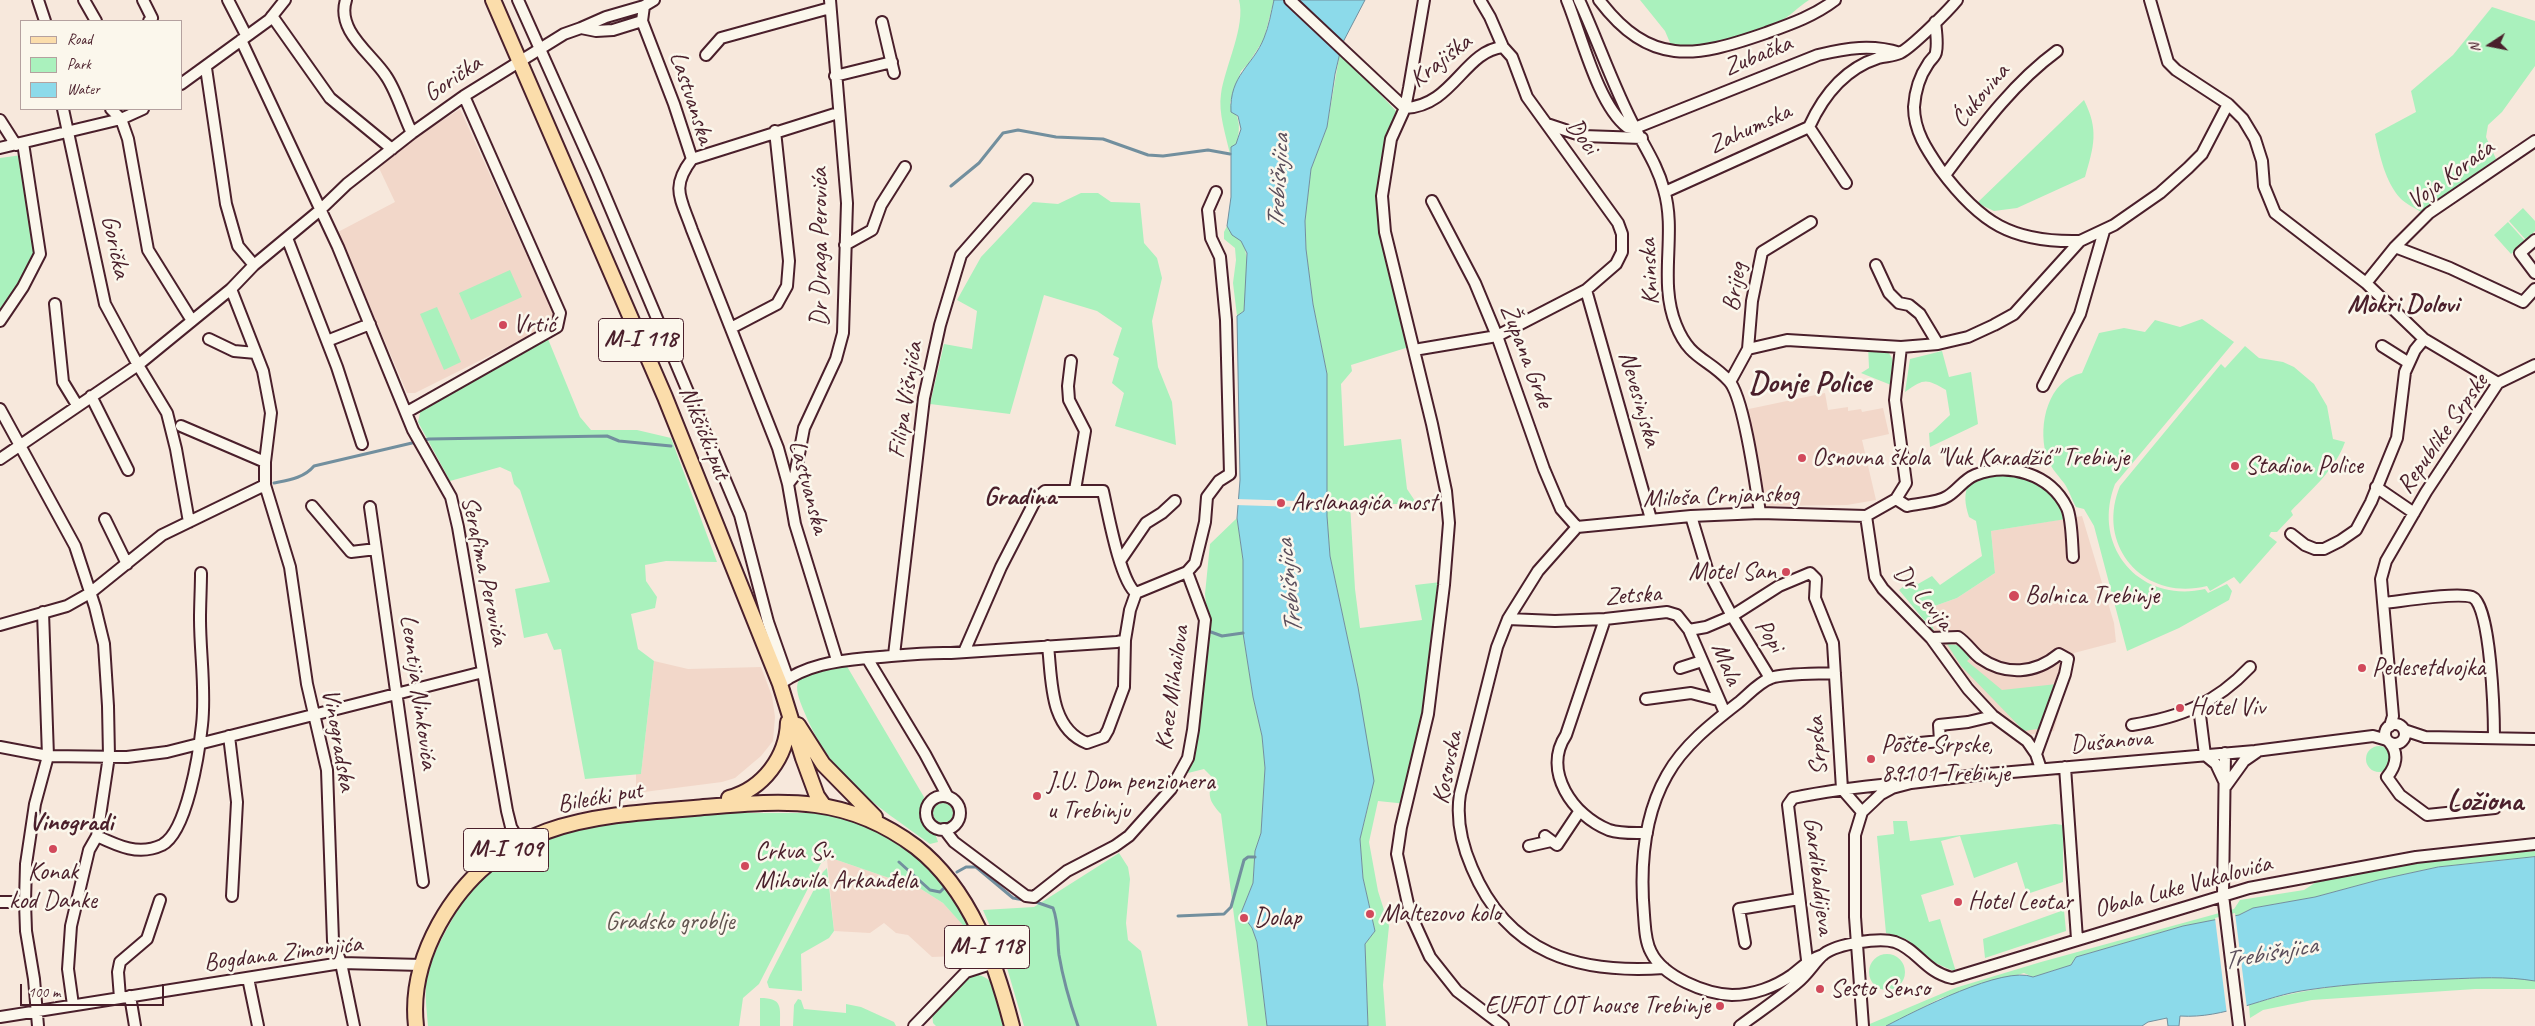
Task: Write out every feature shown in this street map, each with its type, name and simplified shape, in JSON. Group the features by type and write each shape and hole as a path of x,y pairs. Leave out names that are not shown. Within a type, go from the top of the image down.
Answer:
{"main road":[{"name":"Nikšićki put","path":"493,0 662,389 784,682 788,709 806,765 817,796 824,806"},
{"path":"706,807 742,795 764,780 787,742 788,709"},
{"name":"M-I 118","path":"788,709 823,764 885,827"},
{"name":"Bilećki put","path":"416,1026 416,1000 422,965 437,927 467,883 485,866 520,842 544,831 582,821 638,813 772,801 824,806"},
{"name":"M-I 118","path":"824,806 847,810 885,827 917,848 946,876 977,927 994,964 1012,1026"}],"street":[{"path":"38,0 45,20"},
{"path":"84,0 95,20"},
{"path":"143,0 152,18 150,20"},
{"path":"228,0 319,211"},
{"path":"182,83 206,68 272,16 285,0"},
{"name":"Gorička","path":"346,0 344,5 346,22 360,46 386,76 412,133"},
{"name":"Nikšićki put","path":"518,0 603,192 740,515 784,682"},
{"path":"581,28 606,17 644,6 654,0"},
{"path":"1290,0 1375,78 1404,108"},
{"path":"1424,0 1404,108 1391,139 1382,196 1385,232 1442,473 1449,522 1444,585 1428,714 1397,854 1410,913 1430,957 1457,991 1503,1026"},
{"name":"Doci","path":"1414,350 1497,336 1586,290 1616,264 1622,252 1622,234 1618,223 1527,97 1512,58 1503,47 1490,17 1480,0"},
{"path":"1567,0 1590,66 1607,98 1622,124 1635,128"},
{"path":"1580,0 1635,128"},
{"path":"1599,0 1624,29 1639,40 1656,48 1673,52 1695,52 1737,43 1798,21 1822,10 1835,0"},
{"name":"Zahumska","path":"1665,192 1809,127 1818,106 1839,81 1861,65 1878,58 1900,53 1946,14 1956,0"},
{"path":"2150,0 2168,62 2176,70 2228,104 2243,119 2255,139 2261,156 2264,186 2274,213 2366,283 2424,339 2498,384"},
{"path":"706,55 721,38 830,4"},
{"name":"Dr Draga Perovića","path":"788,484 796,475 804,428 836,359 843,332 846,202 830,4"},
{"path":"581,28 596,31 613,30 642,21 644,6"},
{"path":"272,16 330,98 392,149"},
{"name":"Lastvanska","path":"642,21 674,104 692,159 680,174 680,193 692,230 778,448 788,484 794,524 837,660"},
{"path":"882,22 894,73"},
{"path":"1935,22 1936,53 1920,80 1914,110 1918,132 1927,151 1973,208 2003,228 2024,237 2051,242 2080,241 2104,232 2160,193 2202,154 2228,104"},
{"name":"Gorička","path":"0,459 138,365 191,319 231,289 254,265 319,211 347,184 412,133 519,60 564,34 581,28"},
{"name":"Krajiška","path":"1404,108 1421,105 1436,98 1459,78 1483,52 1503,47"},
{"name":"Zubačka","path":"1635,128 1818,55 1848,47 1878,48 1900,53"},
{"name":"Ćukovina","path":"1945,175 1980,128 2030,71 2057,51"},
{"path":"835,76 892,62"},
{"path":"206,68 226,204 238,246 254,265"},
{"path":"406,412 557,327 560,313 464,96"},
{"name":"Gorička","path":"63,110 105,304 167,413 176,449 188,522"},
{"path":"113,110 121,119"},
{"path":"0,148 121,119 141,110"},
{"path":"692,159 775,131 838,113"},
{"name":"Gorička","path":"121,119 135,172 148,250 191,319"},
{"path":"0,120 20,144 40,254 0,321"},
{"path":"1547,124 1583,136 1642,138"},
{"path":"1809,127 1846,183"},
{"name":"Kninska","path":"1635,128 1656,165 1665,192 1670,241 1666,270 1675,323 1689,350 1730,382"},
{"path":"731,328 777,304 787,286 788,251 775,131"},
{"name":"Voja Koraća","path":"2366,283 2395,247 2429,213 2533,144"},
{"path":"844,245 872,230 881,205 905,168"},
{"name":"Filipa Višnjića","path":"894,654 924,398 940,324 961,255 1027,180"},
{"path":"964,652 1002,566 1036,500 1045,491 1103,491 1120,561 1131,589 1136,593 1187,572 1195,563 1205,522 1206,497 1219,481 1230,474 1226,320 1220,257 1211,238 1208,210 1216,192"},
{"name":"Župana Grde","path":"1432,201 1475,282 1497,336 1544,469 1561,509 1577,527"},
{"name":"Serafima Perovića","path":"319,211 338,247 406,412 450,497 458,527 507,811 511,827 520,842"},
{"name":"Brijeg","path":"1730,382 1748,349 1752,301 1762,252 1811,222"},
{"path":"2043,386 2080,314 2104,232"},
{"path":"287,238 327,341 362,444"},
{"path":"2535,240 2520,253 2535,273"},
{"path":"1748,349 1787,340 1901,347 1938,344 1968,337 2014,314 2080,241"},
{"name":"Voja Koraća","path":"2395,247 2450,268 2523,302 2535,289"},
{"path":"1876,265 1888,292 1899,302 1909,305 1920,314 1938,344"},
{"name":"Vinogradska","path":"231,289 263,371 271,412 265,462 265,485 290,567 307,684 316,715 327,770 333,941 341,963 354,1026"},
{"name":"Nevesinjska","path":"1586,290 1651,519"},
{"path":"54,304 63,382 77,405"},
{"path":"327,341 370,324"},
{"path":"2291,534 2314,548 2324,548 2340,541 2356,530 2397,438 2405,372 2424,339"},
{"path":"209,340 234,350 256,353"},
{"path":"2382,346 2409,363"},
{"path":"1866,516 1896,499 1906,483 1894,400 1901,347"},
{"path":"1071,361 1068,400 1085,432 1074,490"},
{"name":"Republike Srpske","path":"2496,808 2426,814 2400,795 2387,776 2394,768 2394,734 2383,571 2414,513 2498,384 2535,365"},
{"path":"1730,382 1742,412 1760,513"},
{"path":"91,396 128,470"},
{"path":"0,409 74,546 104,644 109,756 97,836 89,850 72,926 68,969 73,1005"},
{"path":"181,426 265,462"},
{"path":"1896,499 1907,506 1947,497 1958,485 1973,476 1993,470 2020,471 2037,477 2053,488 2068,509 2073,557"},
{"path":"0,625 67,606 90,594 162,536 265,485"},
{"name":"Republike Srpske","path":"2376,488 2414,513"},
{"path":"1120,561 1146,523 1162,513 1175,501"},
{"path":"312,506 351,552 376,549"},
{"name":"Leontija Ninkovića","path":"370,507 423,882"},
{"name":"Miloša Crnjanskog","path":"1577,527 1651,519 1760,513 1866,516"},
{"path":"1692,516 1707,569 1732,616"},
{"name":"Dr Levija","path":"1866,516 1874,578 1882,589 1931,638 1968,689 1993,716 2027,741 2036,754 2041,769"},
{"path":"105,519 127,564"},
{"name":"Kosovska","path":"1577,527 1538,570 1508,619 1497,647 1458,809 1468,859 1477,880 1489,901 1513,930 1533,945 1549,953 1606,968 1638,970 1664,968"},
{"name":"Knez Mihailova","path":"944,829 954,842 1026,896 1034,897 1067,871 1130,836 1171,789 1188,758 1193,730 1205,620 1187,572"},
{"path":"97,836 120,847 142,851 163,845 177,831 186,807 202,725 201,573"},
{"name":"Srpska","path":"1732,616 1779,586 1801,575 1810,573 1814,575 1816,579 1815,598 1833,643 1842,789 1862,812"},
{"name":"Knez Mihailova","path":"1048,646 1054,701 1058,716 1069,731 1087,743 1104,737 1124,687 1125,640 1130,610 1136,593"},
{"path":"2384,603 2470,596 2477,600 2483,611 2487,632 2494,738"},
{"path":"38,1026 26,931 25,902 26,864 35,804 48,756 46,643 43,612"},
{"name":"Zetska","path":"1508,619 1555,621 1605,619 1667,612 1677,615 1689,630 1706,628 1732,616"},
{"name":"Popi","path":"1732,616 1770,678"},
{"path":"1605,619 1566,736 1557,750 1557,763 1562,786 1579,812 1608,830 1621,833 1647,834"},
{"name":"Mala","path":"1689,630 1725,713"},
{"path":"1931,638 1958,637 1979,657 1996,668 2009,671 2028,671 2039,667 2058,654 2068,659 2065,674 2036,754"},
{"path":"784,682 821,664 837,660 894,654 964,652 1125,640"},
{"path":"867,658 925,754 948,797 957,804 959,815 954,825 944,829 933,826 926,813 933,800 948,797"},
{"path":"1680,668 1702,661"},
{"path":"2132,725 2166,720 2199,707 2226,690 2250,667"},
{"path":"0,747 48,756 128,757 167,752 483,672"},
{"path":"1811,964 1773,986 1756,992 1732,995 1710,992 1689,985 1664,968 1651,953 1646,935 1643,900 1647,834 1654,805 1667,774 1683,750 1725,713 1770,678 1835,673"},
{"path":"1646,699 1690,693 1718,700"},
{"path":"2199,707 2205,755 2216,764 2226,786"},
{"path":"1900,745 1940,741 1939,726 1993,716"},
{"path":"2394,734 2535,739"},
{"name":"Dušanova","path":"1862,812 1874,799 1886,791 1922,782 2041,769 2260,750 2394,734"},
{"path":"229,736 237,802 232,896"},
{"path":"2226,786 2244,761 2260,750"},
{"path":"2225,753 2223,895 2238,1023"},
{"path":"2065,767 2077,939"},
{"name":"Gardibaldijeva","path":"1811,964 1799,899 1788,805 1793,798 1842,789 1922,782"},
{"path":"1529,846 1548,838 1557,845 1579,812"},
{"path":"1862,812 1855,835 1854,857 1857,943 1863,1026"},
{"name":"Obala Luke Vukalovića","path":"1811,964 1824,954 1857,943 1893,941 1908,949 1936,973 1952,978 2249,888 2416,857 2535,844"},
{"path":"1746,943 1739,909 1799,899"},
{"path":"136,1026 118,972 120,962 147,939 160,900"},
{"path":"0,902 25,902"},
{"name":"Bogdana Zimonjića","path":"0,1016 341,963 422,965"},
{"path":"914,1026 966,972 994,964"},
{"path":"1740,1026 1811,964"},
{"path":"248,978 258,1026"}],"shaded area":[{"path":"460,109 553,313 551,325 415,393 407,393 338,232 395,202 379,168 410,141"},
{"path":"1825,393 1828,410 1848,407 1848,411 1861,409 1862,412 1883,408 1889,434 1862,440 1876,500 1847,505 1763,506 1744,410"},
{"path":"2082,516 2114,623 2116,642 2074,653 2054,731 2027,735 1998,712 1962,670 1934,632 1929,608 1957,598 1995,573 1991,531"},
{"path":"654,661 688,669 761,667 772,696 775,717 773,741 761,756 735,778 722,782 636,793 636,774 641,774"},
{"path":"827,859 834,859 921,889 943,903 971,933 956,956 932,957 908,935 896,933 884,923 870,933 834,931"}],"green space":[{"path":"1239,0 1274,0 1264,39 1248,64 1241,71 1230,103 1238,119 1239,133 1236,145 1231,148 1230,154 1220,101 1223,83 1240,22"},
{"path":"1640,0 1809,0 1782,21 1767,29 1741,38 1697,45 1671,45 1665,31"},
{"path":"2492,7 2535,21 2535,66 2502,112 2488,125 2486,137 2496,159 2421,212 2401,199 2395,192 2384,168 2375,134 2416,112 2411,91 2453,55"},
{"path":"1340,52 1378,87 1379,93 1396,111 1378,195 1378,219 1409,347 1351,365 1352,371 1341,384 1344,446 1401,439 1407,489 1417,504 1350,504 1355,589 1360,628 1422,620 1415,585 1441,582 1428,714 1407,804 1378,801 1369,842 1378,891 1389,926 1383,985 1386,1026 1368,1026 1365,944 1375,931 1363,878 1360,839 1370,799 1358,687 1330,556 1327,516 1327,374 1313,304 1306,249 1305,221 1311,169 1327,127"},
{"path":"2084,100 2092,120 2094,138 2085,177 2017,208 1994,211 1977,203"},
{"path":"22,155 35,252 0,318 0,158"},
{"path":"1081,193 1098,193 1111,202 1140,203 1144,243 1157,258 1162,278 1152,321 1158,367 1172,402 1176,445 1115,426 1124,393 1112,383 1119,358 1113,355 1122,328 1097,311 1044,295 1010,414 930,404 944,344 972,349 977,311 957,300 981,257 1033,202 1058,204"},
{"path":"2523,208 2535,221 2535,231 2526,240 2509,221"},
{"path":"2508,222 2525,241 2511,254 2494,235"},
{"path":"1227,226 1243,243 1246,258 1247,276 1244,311 1237,316 1233,283 1236,260 1235,248 1224,239 1224,232"},
{"path":"510,270 522,297 471,320 459,293"},
{"path":"437,307 461,362 444,370 420,314"},
{"path":"2202,319 2234,342 2115,484 2109,507 2110,529 2116,548 2126,565 2141,579 2160,588 2181,591 2205,589 2208,593 2227,584 2232,591 2229,600 2179,628 2127,651 2094,526 2084,509 2076,507 2066,486 2053,470 2047,458 2043,430 2045,417 2048,405 2061,384 2070,377 2082,373 2099,333 2124,328 2145,332 2155,320 2180,327"},
{"path":"548,339 580,417 591,430 637,430 671,438 717,562 666,561 645,565 646,581 657,597 655,608 631,614 638,649 654,661 641,774 585,779 561,649 554,650 547,633 524,638 515,589 550,582 520,490 514,484 511,472 500,467 450,481 418,422 421,409 428,404"},
{"path":"1868,345 1889,353 1893,362 1891,385 1861,373 1869,368"},
{"name":"Stadion Police","path":"2245,346 2259,358 2283,362 2294,367 2314,384 2327,406 2333,439 2345,442 2329,471 2291,511 2293,515 2277,532 2271,532 2269,536 2277,542 2240,584 2234,577 2210,591 2207,586 2184,589 2163,586 2145,577 2130,564 2120,548 2114,529 2114,508 2120,486 2221,364 2225,368"},
{"path":"1942,351 1949,377 1971,372 1978,424 1930,447 1929,433 1950,415 1946,390 1930,382 1921,382 1905,392 1910,359"},
{"path":"2000,472 2024,478 2041,485 2054,497 2066,519 1991,531 1995,573 1957,598 1929,608 1934,632 1899,590 1913,579 1918,584 1932,576 1940,585 1982,556 1976,521 1969,517 1966,508 1966,490 1970,481"},
{"path":"1237,518 1243,560 1243,633 1253,697 1262,736 1265,768 1261,833 1255,851 1253,883 1241,913 1252,928 1257,942 1267,1026 1248,1026 1221,814 1210,798 1213,778 1204,769 1188,773 1195,743 1208,623 1205,594 1210,544"},
{"path":"1947,644 1966,646 1973,655 1967,661 2002,690 2057,684 2044,728 2024,731 1961,666"},
{"path":"845,663 924,797 920,813 933,830 938,842 930,844 855,787 826,753 814,733 797,691 799,680 814,670"},
{"path":"2379,746 2388,750 2392,759 2388,768 2379,772 2370,768 2366,759 2370,750"},
{"path":"943,803 950,806 953,813 950,820 943,823 936,820 933,813 936,806"},
{"name":"Gradsko groblje","path":"714,813 838,813 890,835 942,876 977,939 973,954 961,962 956,956 970,933 943,903 921,889 834,859 827,859 821,863 759,984 743,998 739,1026 428,1026 426,984 433,958 466,897 480,878 492,867 513,852 567,832 598,826"},
{"path":"1893,821 1907,821 1910,841 2055,824 2063,825 2063,882 2027,894 2017,862 1974,878 1960,836 1941,841 1954,885 1921,895 1929,922 1940,919 1956,972 1933,962 1906,939 1886,933 1877,836 1894,834"},
{"path":"2535,851 2535,857 2438,867 2378,880 2315,897 2253,908 2239,915 2183,926 2076,957 2071,965 2033,977 2024,973 1941,998 1886,1026 1865,1026 1955,988 2041,962 2234,909 2240,900 2304,890 2321,879 2422,860"},
{"path":"1119,853 1128,867 1130,879 1126,923 1128,940 1141,951 1157,1026 1024,1026 1005,961 983,910 1034,907"},
{"path":"827,868 834,931 829,938 801,954 802,991 769,988 767,982 770,975 823,872"},
{"path":"2064,910 2066,931 1985,958 1983,939"},
{"path":"1887,954 1894,955 1900,959 1904,965 1904,979 1900,985 1894,989 1887,990 1880,989 1874,985 1870,979 1869,972 1870,965 1874,959 1880,955"},
{"path":"968,974 979,975 986,978 992,984 1000,999 1007,1026 936,1026 933,1023 932,1011"},
{"path":"2512,977 2535,981 2535,989 2475,989 2312,1000 2263,1010 2250,1018 2249,1005 2313,990 2379,982"},
{"path":"760,998 773,1000 779,1005 780,1026 760,1026"},
{"path":"798,999 801,1000 804,1009 846,1013 846,1004 861,1007 894,1022 896,1026 793,1026 794,1005"}],"water":[{"name":"Trebišnjica","path":"1274,0 1365,0 1342,44 1335,74 1327,127 1311,169 1305,221 1306,249 1313,304 1327,374 1327,516 1330,556 1358,687 1374,781 1360,839 1363,878 1375,931 1365,944 1368,1026 1267,1026 1257,942 1252,928 1241,913 1253,883 1255,851 1261,833 1265,768 1262,736 1253,697 1243,633 1243,560 1237,518 1240,480 1237,316 1244,311 1247,253 1241,241 1232,235 1227,226 1231,197 1231,147 1236,144 1241,129 1238,116 1231,112 1231,99 1238,80 1264,38"},
{"name":"Trebišnjica","path":"2535,857 2535,981 2470,978 2377,983 2307,990 2275,997 2229,1011 2197,1016 2180,1016 2179,1026 2168,1026 2167,1018 2148,1022 2142,1026 1886,1026 1917,1010 1981,983 2002,977 2020,975 2033,977 2071,965 2076,957 2183,926 2239,915 2253,908 2315,897 2378,880 2438,867"}],"pier":[{"name":"Arslanagića most","path":"1236,499 1330,502 1330,508 1235,505"},
{"path":"2235,913 2247,1008 2227,1015 2215,918"}],"waterway":[{"path":"951,186 979,163 1003,133 1018,130 1056,137 1103,139 1148,155 1163,156 1208,150 1230,154"},
{"path":"274,483 301,476 314,466 429,439 607,436 619,441 671,446"},
{"path":"1211,632 1222,636 1243,633"},
{"path":"1178,916 1224,914 1231,907 1244,860 1248,857 1255,857"},
{"path":"899,862 930,890 940,892 946,886"},
{"path":"957,872 966,867 976,867 1013,898 1024,900"},
{"path":"1033,901 1053,908 1058,931 1059,955 1078,1026"}],"place":[{"name":"Vrtić","path":"503,325"},
{"name":"Osnovna škola \"Vuk Karadžić\" Trebinje","path":"1802,458"},
{"name":"Stadion Police","path":"2235,466"},
{"name":"Arslanagića most","path":"1281,503"},
{"name":"Motel San","path":"1786,572"},
{"name":"Bolnica Trebinje","path":"2014,596"},
{"name":"Pedesetdvojka","path":"2362,668"},
{"name":"Hotel Viv","path":"2180,708"},
{"name":"Pošte Srpske, 89101 Trebinje","path":"1871,759"},
{"name":"J.U. Dom penzionera u Trebinju","path":"1037,796"},
{"name":"Konak kod Danke","path":"53,849"},
{"name":"Crkva Sv. Mihovila Arkanđela","path":"745,866"},
{"name":"Hotel Leotar","path":"1958,902"},
{"name":"Maltezovo kolo","path":"1370,914"},
{"name":"Dolap","path":"1244,918"},
{"name":"Sesto Senso","path":"1820,989"},
{"name":"EUFOT LOT house Trebinje","path":"1720,1006"}],"district":[{"name":"Mokri Dolovi","path":"2403,305"},
{"name":"Donje Police","path":"1810,384"},
{"name":"Gradina","path":"1020,497"},
{"name":"Ložiona","path":"2485,802"},
{"name":"Vinogradi","path":"71,823"}]}
